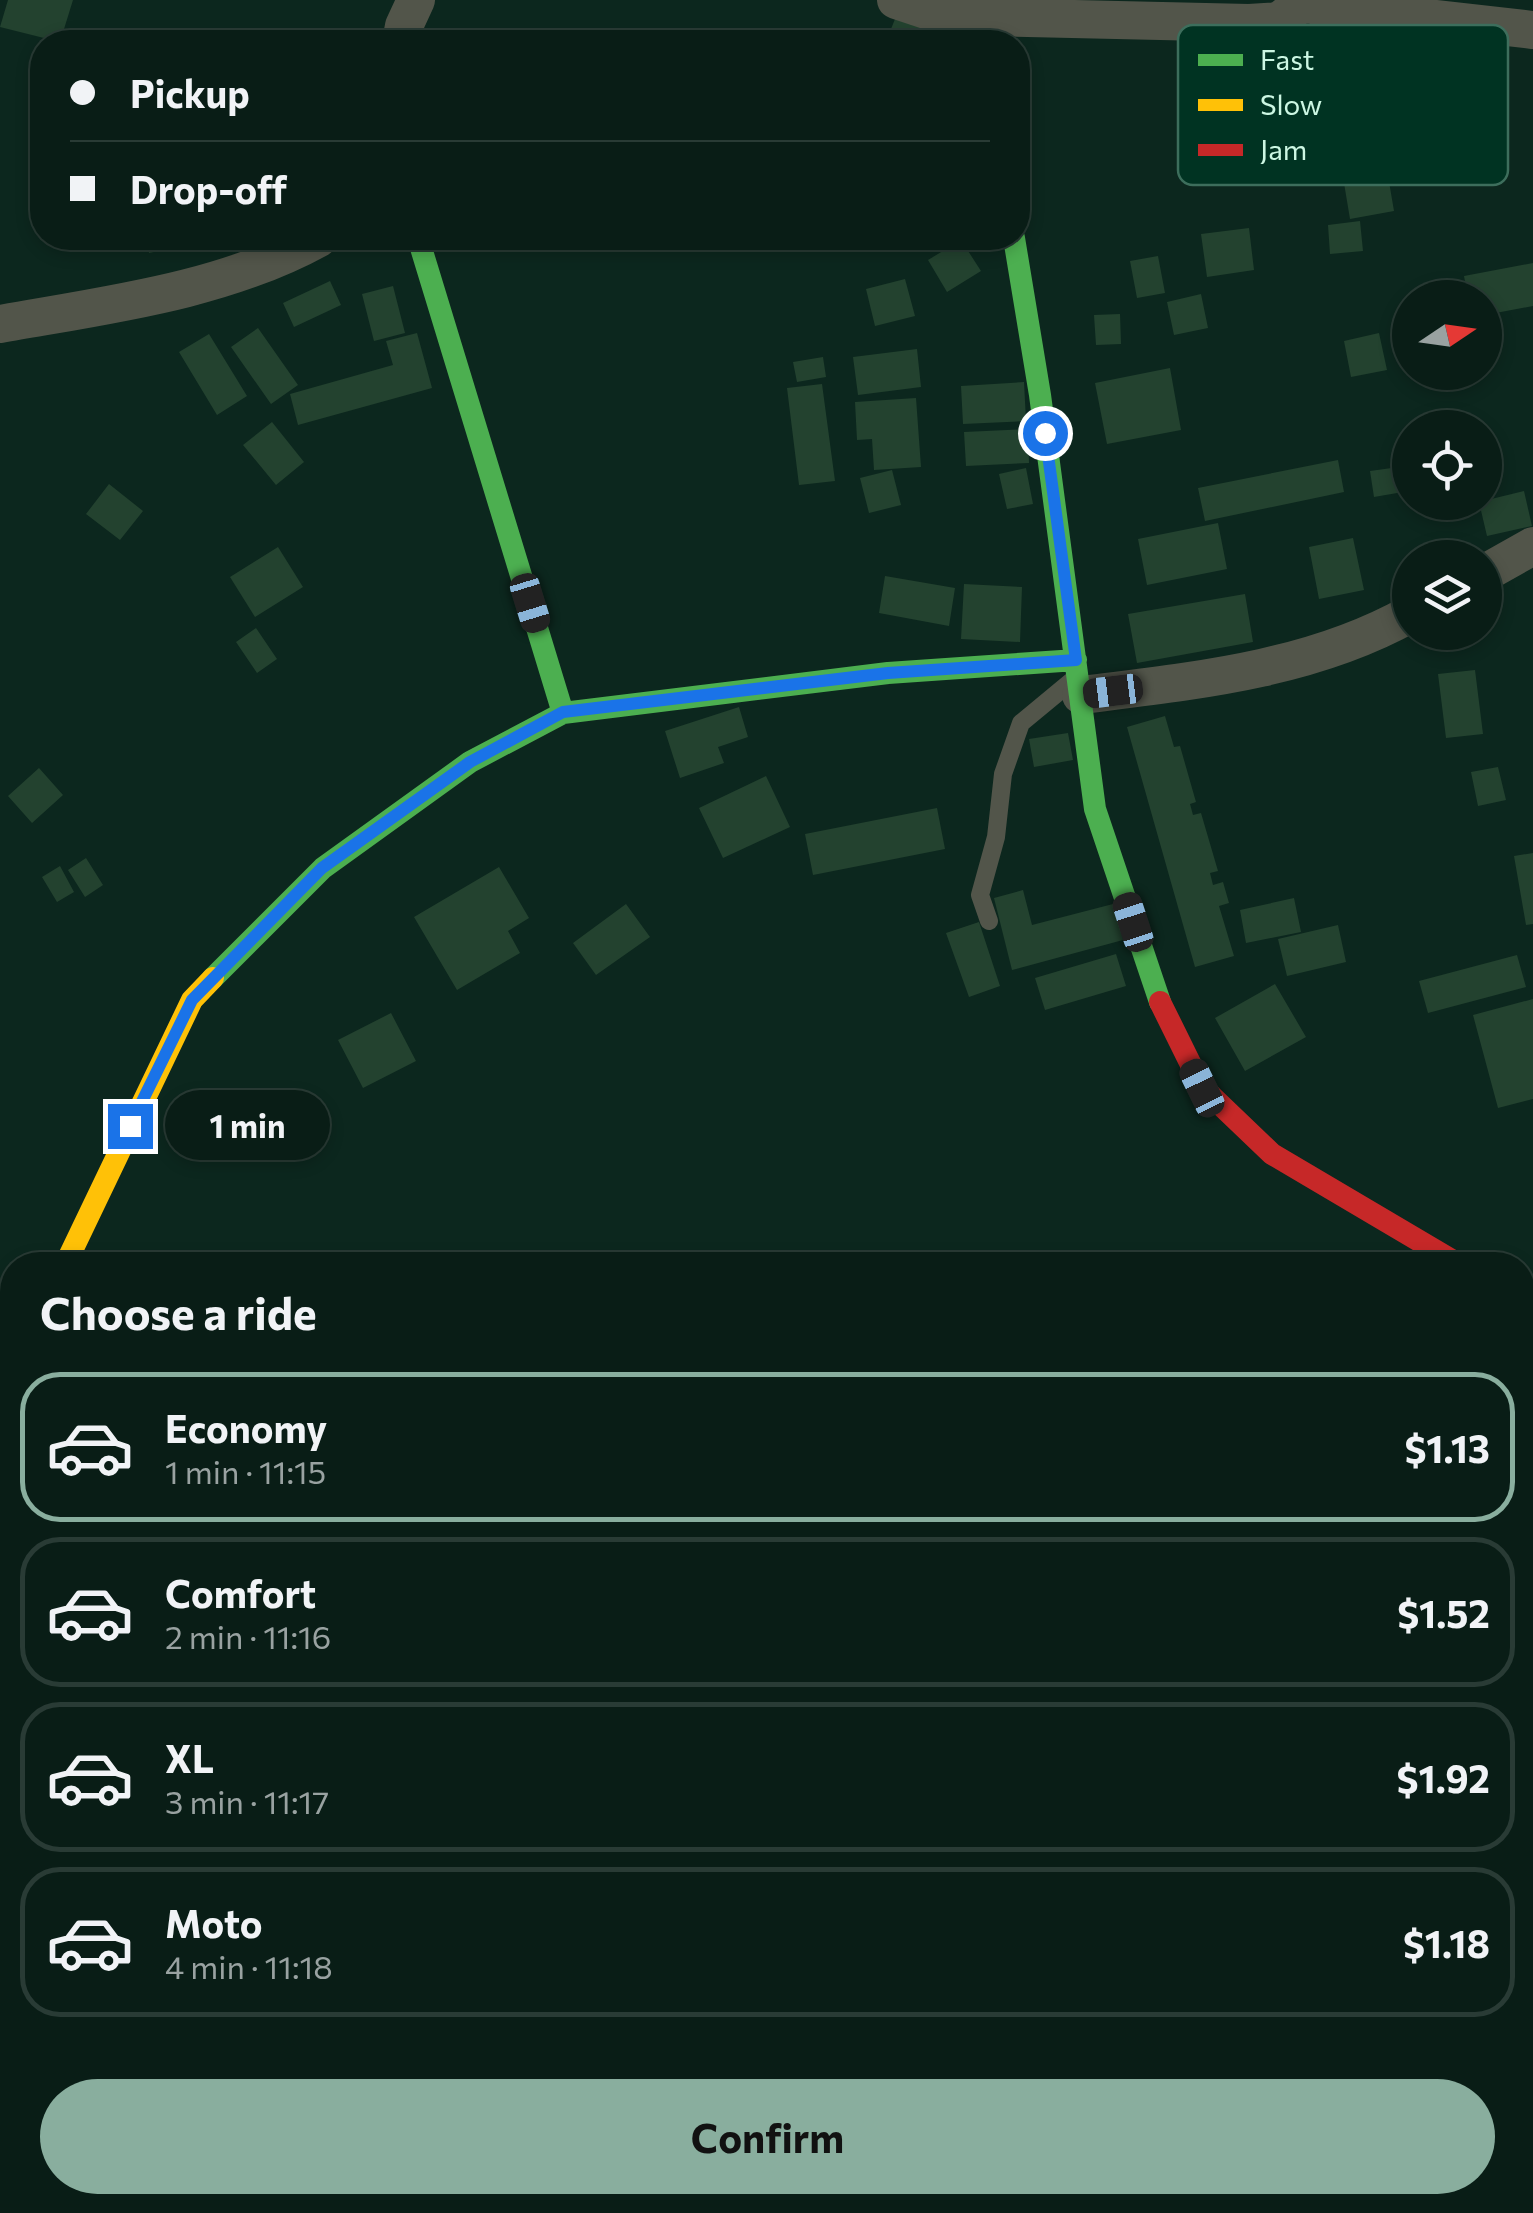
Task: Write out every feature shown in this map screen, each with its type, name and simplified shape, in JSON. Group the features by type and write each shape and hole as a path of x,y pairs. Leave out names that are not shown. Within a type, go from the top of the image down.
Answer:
{"street":[{"path":"403,30 416,0"},
{"path":"896,0 954,29 1278,21 1305,2 1492,25"},
{"path":"1508,27 1533,30"},
{"path":"0,324 167,294 295,250"},
{"path":"422,250 563,712"},
{"path":"1016,250 1040,395 1095,809 1158,998 1202,1088 1272,1154 1438,1252"},
{"path":"1502,563 1533,546"},
{"path":"71,1252 192,1000 322,868 470,762 563,712 888,673 1209,679 1322,653 1392,622"}],"lane":[{"path":"989,922 980,895 996,837 1003,774 1021,723 1078,677"}],"building":[{"path":"8,0 73,0 64,30 30,30 30,34 0,27"},
{"path":"897,14 928,27 927,30 891,29"},
{"path":"1344,185 1390,185 1394,211 1350,219"},
{"path":"1360,221 1363,251 1330,254 1328,225"},
{"path":"1249,228 1254,270 1207,277 1201,234"},
{"path":"944,250 967,250 981,271 947,292 928,260"},
{"path":"1158,256 1165,293 1137,298 1130,261"},
{"path":"1533,263 1533,306 1502,312 1502,280 1465,280 1464,276"},
{"path":"905,279 915,316 875,326 866,289"},
{"path":"330,281 341,305 294,327 283,303"},
{"path":"393,286 405,333 374,341 362,294"},
{"path":"1201,294 1208,328 1174,335 1167,302"},
{"path":"1120,314 1121,344 1096,345 1094,315"},
{"path":"258,328 298,385 271,404 231,347"},
{"path":"417,333 432,388 298,425 290,394 393,365 386,341"},
{"path":"1379,333 1387,370 1351,377 1344,341"},
{"path":"209,334 247,396 217,415 179,352"},
{"path":"917,349 921,387 858,395 853,357"},
{"path":"823,357 826,377 797,382 793,362"},
{"path":"1170,368 1181,430 1107,444 1095,383"},
{"path":"1024,382 1026,421 963,424 961,386"},
{"path":"822,384 835,481 799,485 787,388"},
{"path":"916,398 921,467 874,470 872,439 857,440 855,402"},
{"path":"272,422 304,462 276,485 243,445"},
{"path":"1028,429 1029,463 966,466 964,432"},
{"path":"1338,460 1344,492 1205,521 1198,488"},
{"path":"1026,468 1033,504 1007,509 999,474"},
{"path":"1392,468 1392,494 1374,497 1370,471"},
{"path":"892,470 901,505 869,513 860,478"},
{"path":"109,484 143,511 120,540 86,514"},
{"path":"1524,491 1532,526 1487,536 1483,520 1502,520 1502,496"},
{"path":"1218,523 1227,569 1147,585 1138,539"},
{"path":"1353,538 1364,590 1319,599 1309,547"},
{"path":"278,547 303,587 255,617 230,577"},
{"path":"885,576 955,588 949,626 879,613"},
{"path":"964,584 1022,587 1020,642 961,639"},
{"path":"1245,594 1253,642 1137,663 1128,614"},
{"path":"256,628 277,659 257,673 236,642"},
{"path":"1475,670 1483,734 1446,738 1438,674"},
{"path":"739,707 748,737 718,747 724,763 680,778 665,731"},
{"path":"1165,716 1174,747 1180,746 1196,802 1190,804 1193,815 1201,813 1218,871 1210,873 1213,885 1223,882 1229,903 1219,906 1234,956 1195,967 1127,727"},
{"path":"1068,733 1073,760 1034,767 1029,739"},
{"path":"1498,767 1506,800 1478,806 1471,772"},
{"path":"39,768 63,795 32,823 8,796"},
{"path":"766,776 790,827 723,858 699,808"},
{"path":"937,808 945,849 813,875 805,834"},
{"path":"1533,853 1533,924 1526,925 1514,856"},
{"path":"86,858 103,885 85,897 68,870"},
{"path":"60,866 74,892 57,902 42,877"},
{"path":"499,867 529,918 508,931 520,953 457,990 414,917"},
{"path":"1023,890 1032,925 1113,904 1123,940 1012,970 994,898"},
{"path":"1294,898 1301,932 1246,943 1240,910"},
{"path":"626,904 650,937 596,975 573,943"},
{"path":"979,922 1000,986 969,997 946,933"},
{"path":"1338,925 1346,962 1287,976 1278,939"},
{"path":"1116,954 1126,986 1045,1010 1035,978"},
{"path":"1517,955 1526,987 1428,1013 1419,981"},
{"path":"1275,984 1306,1037 1245,1071 1215,1018"},
{"path":"1533,999 1533,1099 1498,1108 1473,1015"},
{"path":"391,1013 416,1061 363,1088 338,1040"}],"traffic: fast":[{"path":"422,250 563,713"},
{"path":"1016,250 1040,395 1095,809 1160,1002"},
{"path":"213,978 323,868 470,762 563,713 888,673 1076,660"}],"traffic: slow":[{"path":"71,1252 192,1000 213,978"}],"traffic: jam":[{"path":"1160,1002 1202,1087 1272,1154 1438,1252"}],"route":[{"path":"130,1126 192,1000 322,868 470,762 563,712 888,673 1076,660 1045,433"}]}
